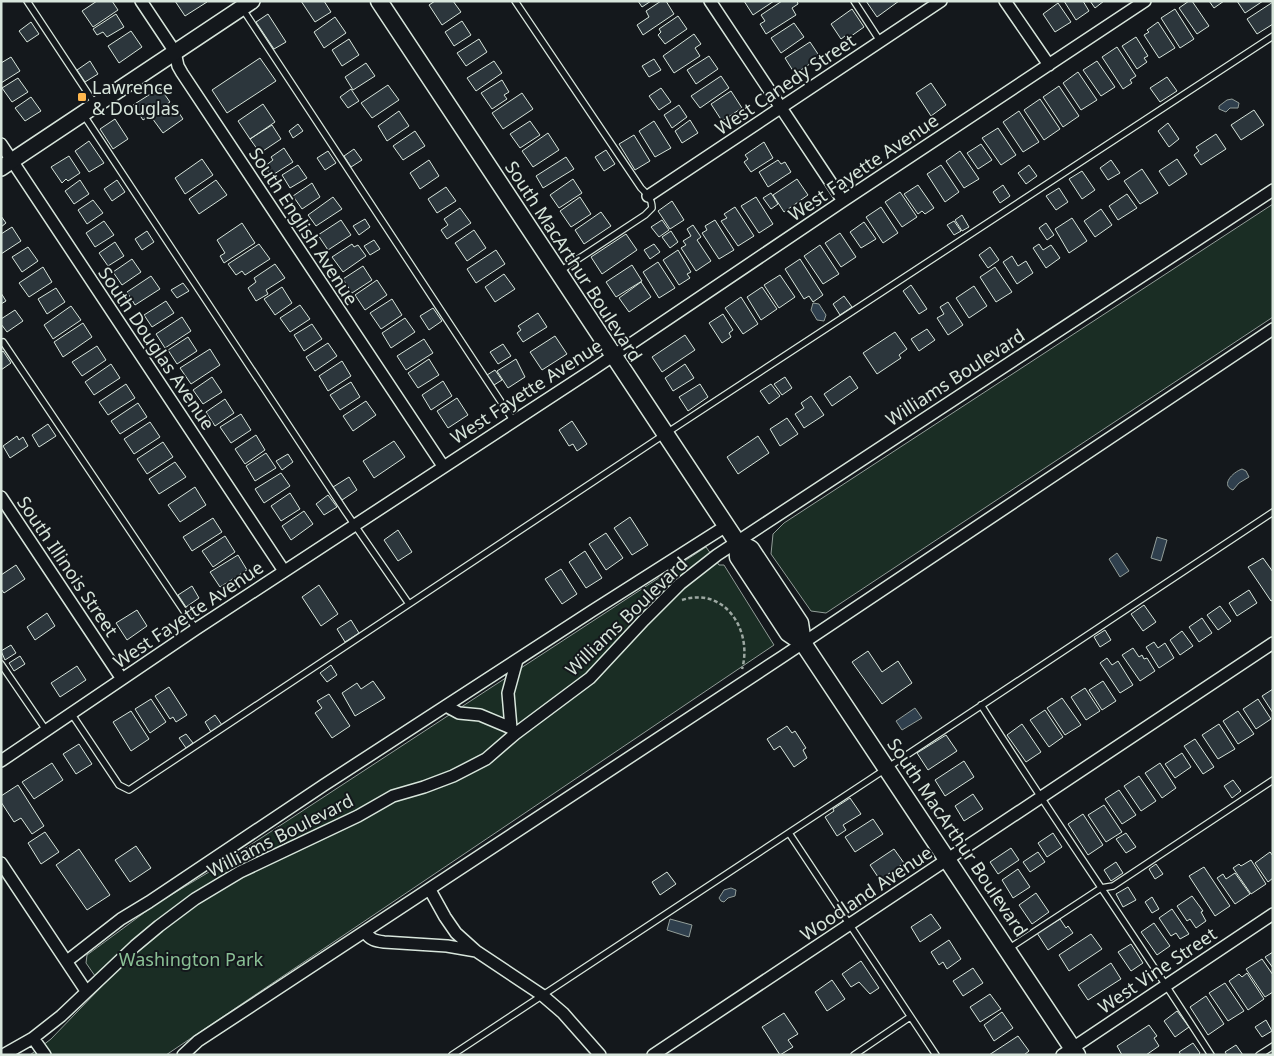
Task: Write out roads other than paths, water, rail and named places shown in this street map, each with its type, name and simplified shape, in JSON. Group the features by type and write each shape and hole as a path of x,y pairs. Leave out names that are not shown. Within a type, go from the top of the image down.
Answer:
{"main road":[{"name":"South MacArthur Boulevard","path":"378,1 726,526 737,542 751,549 800,623 803,643 1008,949 1070,1052"}],"street":[{"name":"South English Avenue","path":"141,1 175,52 178,66 182,73 443,466"},
{"path":"710,1 843,201"},
{"name":"West Canedy Street","path":"648,196 941,1"},
{"path":"1005,1 1048,65"},
{"name":"West Fayette Avenue","path":"1,761 196,629 612,356 1145,1"},
{"path":"7,164 246,5"},
{"name":"South Douglas Avenue","path":"1,144 7,164 284,571"},
{"name":"Williams Boulevard","path":"3,1055 33,1038 61,1016 86,991 159,926 195,899 240,872 358,816 393,796 453,776 486,759 513,731 590,678 680,584 717,555 1273,190"},
{"path":"183,1055 198,1041 803,643 1273,329"},
{"name":"South Illinois Street","path":"1,497 122,679"},
{"name":"Williams Boulevard","path":"67,962 121,919 446,706 726,526"},
{"name":"Woodland Avenue","path":"653,1055 1273,643"},
{"path":"513,731 508,693 517,660"},
{"path":"446,706 459,713 480,715 513,731"},
{"path":"1,863 86,991"},
{"path":"430,890 456,933 476,951 564,1013 600,1055"},
{"name":"West Vine Street","path":"1070,1052 1166,984 1273,914"},
{"path":"365,932 374,941 447,946 476,951"},
{"path":"33,1038 45,1055"}],"lane":[{"path":"27,1 96,105"},
{"path":"515,1 640,188 652,203 652,208 645,215 558,272"},
{"path":"854,1 880,41"},
{"path":"246,5 513,420"},
{"path":"71,713 118,785 130,790 665,434 1273,36"},
{"path":"83,114 354,525 409,604"},
{"path":"1,343 3,342 196,629"},
{"path":"452,1055 1273,512"},
{"path":"1,664 46,730"},
{"path":"981,705 1040,798 1166,984 1211,1055"},
{"path":"1008,949 1101,888 1113,886 1273,780"},
{"path":"789,833 936,1055"},
{"path":"854,1055 910,1017"},
{"path":"1259,1055 1273,1046"}],"water":[{"path":"1232,99 1239,103 1238,108 1230,108 1226,112 1219,109 1219,106"},
{"path":"813,303 819,304 826,315 824,321 817,320 811,310"},
{"path":"1242,469 1246,471 1249,477 1239,483 1233,490 1229,488 1229,479"},
{"path":"1157,537 1167,540 1161,561 1151,558"},
{"path":"1117,553 1129,571 1120,577 1109,559"},
{"path":"915,708 922,718 902,730 896,721"},
{"path":"731,888 736,890 735,896 728,898 724,902 721,901 719,898 724,890"},
{"path":"670,919 692,925 689,937 667,930"}],"place":[{"name":"Lawrence & Douglas","path":"82,97"}],"park label":[{"name":"Washington Park","path":"191,959"}]}
